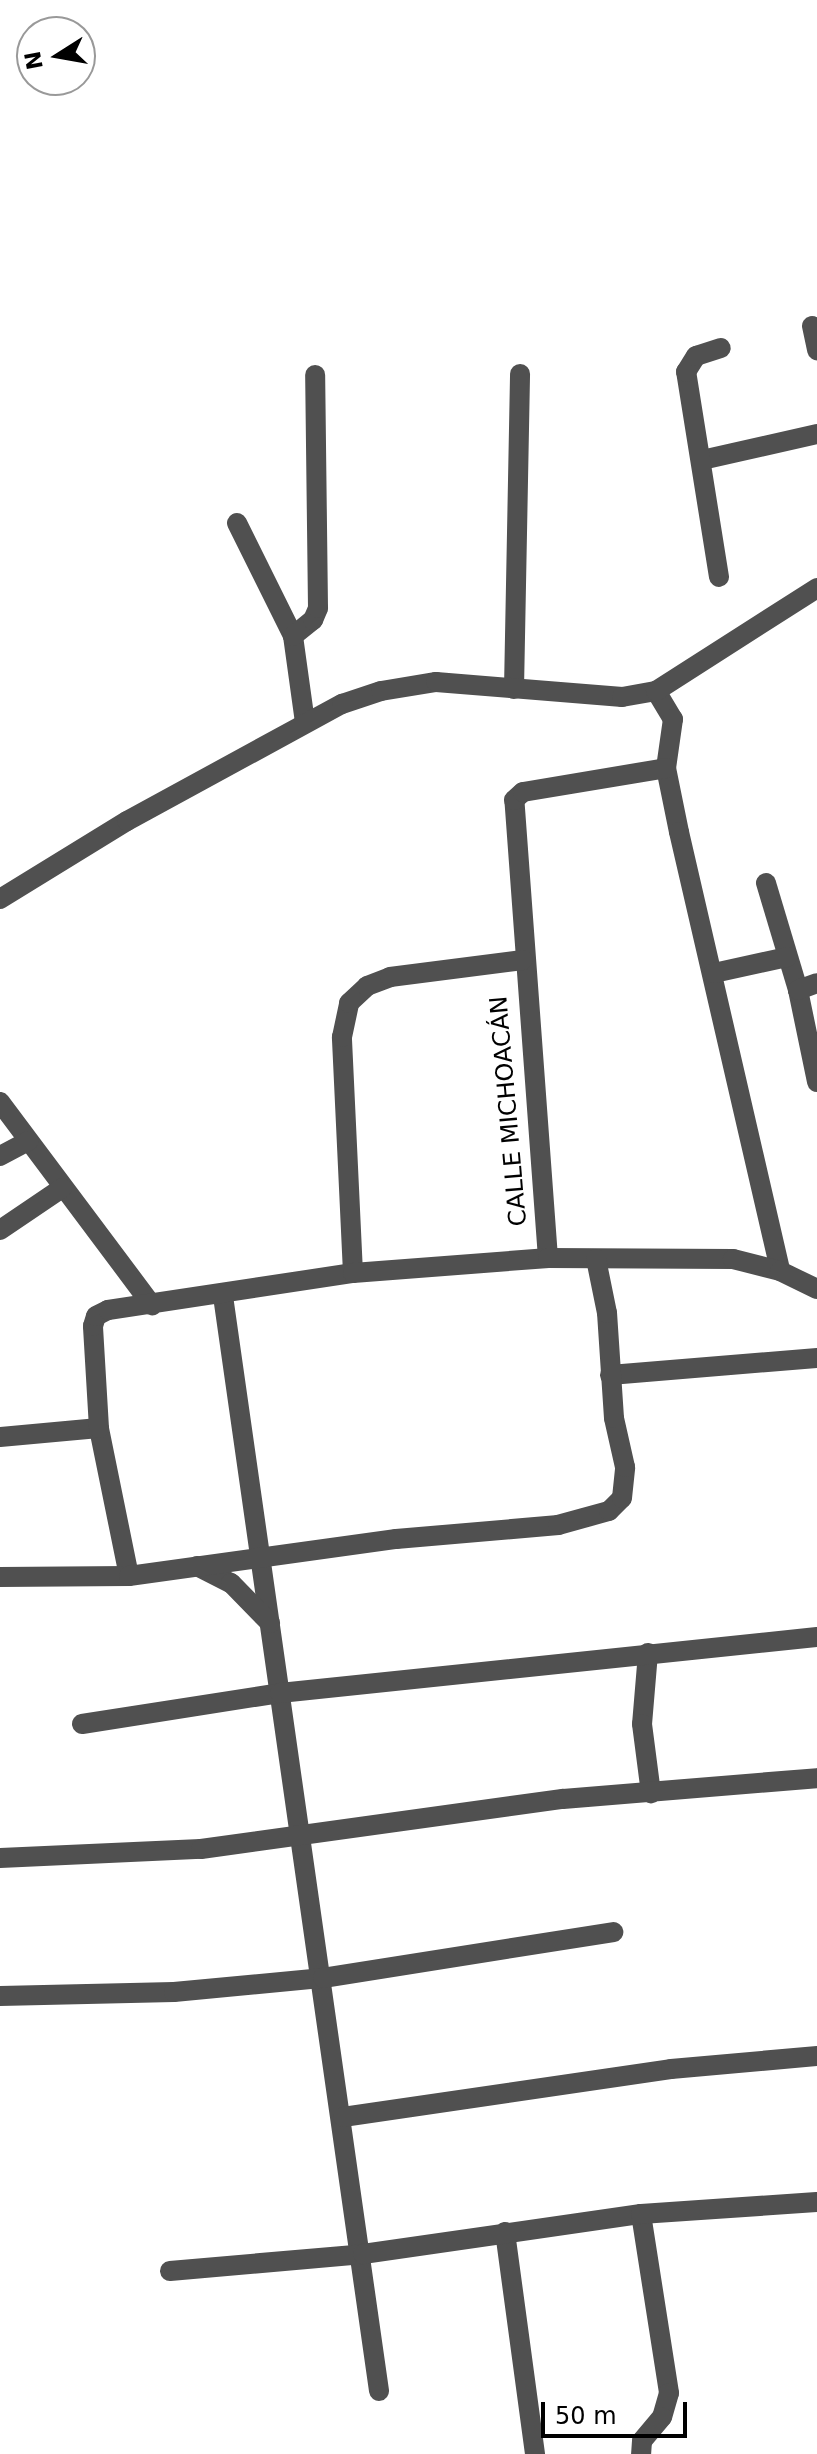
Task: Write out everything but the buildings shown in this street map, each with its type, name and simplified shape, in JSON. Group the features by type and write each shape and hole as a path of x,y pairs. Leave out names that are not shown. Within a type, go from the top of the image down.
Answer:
{"street":[{"path":"812,326 817,350"},
{"path":"719,577 686,372 696,356 721,348"},
{"path":"514,689 520,374"},
{"path":"293,636 313,620 318,608 315,375"},
{"path":"702,460 817,434"},
{"path":"237,523 293,636 305,722"},
{"path":"0,899 305,722 342,704 405,685 473,683 622,697 657,693 817,588"},
{"path":"657,693 673,719 666,768 780,1271"},
{"name":"CALLE MICHOACÁN","path":"548,1258 523,960 516,797 666,768"},
{"path":"766,883 787,957 807,986 817,1082"},
{"path":"714,973 787,957"},
{"path":"353,1273 342,1037 349,1003 367,986 390,977 523,960"},
{"path":"0,1102 152,1305"},
{"path":"0,1156 28,1141"},
{"path":"0,1230 62,1188"},
{"path":"129,1576 99,1428 96,1316 353,1273 548,1258 733,1259 780,1271 817,1289"},
{"path":"0,1577 129,1576 263,1556 558,1525 609,1511 622,1498 625,1484 610,1375 607,1313 596,1259"},
{"path":"223,1296 363,2254 379,2391"},
{"path":"610,1375 817,1358"},
{"path":"0,1437 99,1428"},
{"path":"197,1566 231,1583 270,1623"},
{"path":"82,1724 280,1693 817,1637"},
{"path":"648,1653 642,1724 651,1793"},
{"path":"0,1858 201,1849 563,1799 817,1778"},
{"path":"0,1996 174,1992 323,1978 613,1932"},
{"path":"343,2117 671,2069 817,2056"},
{"path":"170,2271 363,2254 641,2214 817,2202"},
{"path":"641,2214 669,2393 662,2417 642,2441 641,2454"},
{"path":"505,2232 535,2454"}]}
